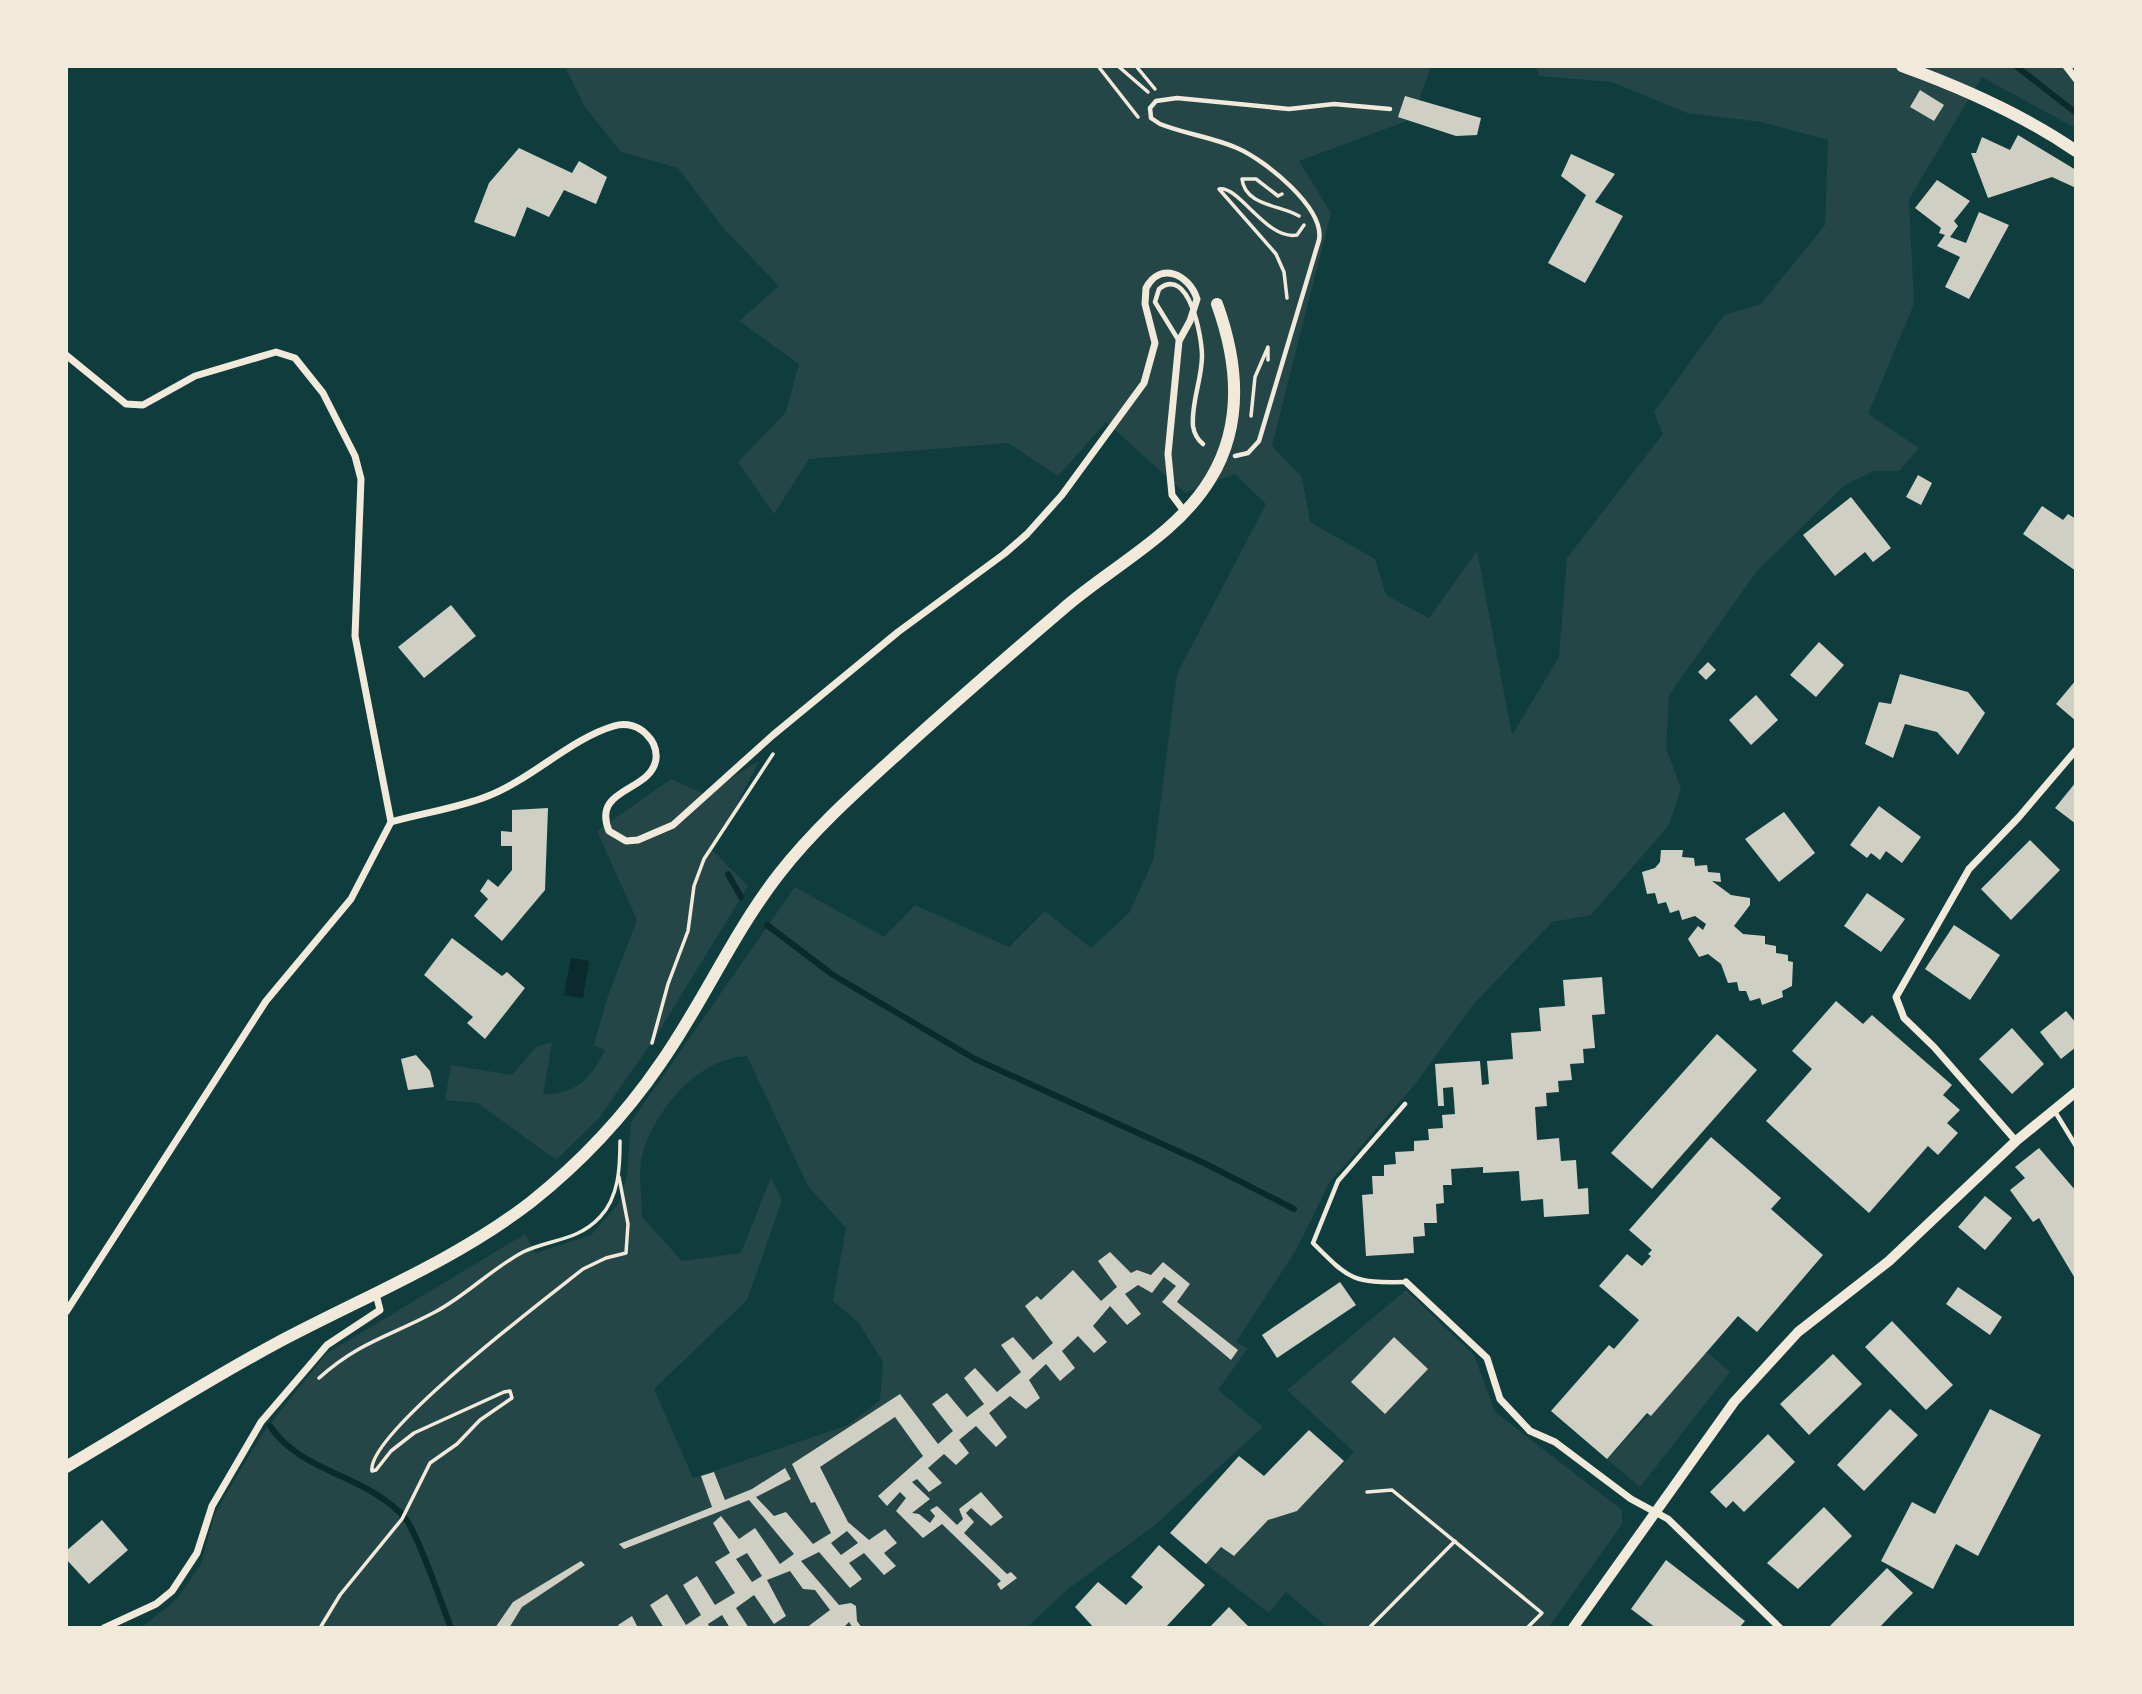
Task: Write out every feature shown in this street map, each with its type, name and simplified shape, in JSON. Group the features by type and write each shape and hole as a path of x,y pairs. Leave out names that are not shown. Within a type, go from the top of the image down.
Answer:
{"main road":[{"path":"1902,66 1961,87 2039,128 2076,151"},
{"path":"66,1467 276,1343 449,1256 527,1205 566,1173 634,1099 662,1062 743,923 812,836 855,793 1036,632 1162,533 1197,498 1217,466 1234,409 1236,383 1233,358 1217,304"}],"street":[{"path":"2066,66 2076,79"},
{"path":"391,822 489,796 606,729 629,724 652,740 657,757 654,766 641,781 615,797 605,813 606,821 616,837 638,840 673,825 774,735 936,601 1004,554 1045,515 1121,419 1144,383 1155,343 1144,296 1149,281 1170,272 1185,278 1197,299 1190,321 1179,341 1168,474 1172,495 1184,511"},
{"path":"66,355 126,404 134,406 143,405 195,376 267,353 285,353 295,358 308,372 348,442 361,479 355,636 391,822 351,899 266,1001 66,1312"},
{"path":"2016,1141 1934,1046 1904,1018 1896,997 1969,869 2020,817 2076,750"},
{"path":"1573,1628 1734,1402 1798,1332 1889,1261 2016,1141 2076,1092"},
{"path":"1406,1282 1487,1358 1500,1399 1530,1431 1555,1442 1631,1499 1657,1512 1678,1528 1780,1628"},
{"path":"104,1628 156,1604 184,1577 197,1553 212,1506 261,1422 327,1345 380,1310 376,1294"}],"lane":[{"path":"1235,456 1248,453 1259,441 1319,240 1318,223 1303,200 1263,163 1228,144 1160,124 1151,118 1150,108 1156,101 1177,98 1289,109 1334,104 1390,109"},
{"path":"1179,341 1155,302 1159,289 1169,284 1175,284 1185,292 1200,335 1202,366 1193,427 1203,444"},
{"path":"1405,1104 1338,1181 1312,1243 1345,1275 1366,1283 1406,1282"},
{"path":"2054,1109 2076,1146"}],"path":[{"path":"1098,66 1142,121"},
{"path":"1118,66 1153,94 1154,88 1136,66"},
{"path":"1261,175 1282,191 1281,194 1278,196 1247,177 1242,179 1243,186 1266,205 1288,210 1300,217 1304,225 1297,235 1277,230 1228,190 1219,189 1276,254 1284,272 1286,302"},
{"path":"1249,428 1259,362 1268,347 1269,368 1275,360"},
{"path":"1254,395 1258,387"},
{"path":"652,1045 668,984 688,931 694,886 704,859 771,761 776,748 774,735"},
{"path":"320,1628 340,1595 402,1520 430,1463 457,1444 480,1420 512,1398 512,1395 510,1391 503,1392 426,1426 401,1441 376,1470 372,1471 374,1458 395,1427 453,1375 583,1269 606,1258 626,1253 628,1224 619,1177 620,1136"},
{"path":"313,1384 358,1347 433,1313 463,1295 511,1258 586,1231 609,1207 619,1177"},
{"path":"1367,1492 1392,1490 1542,1613 1527,1628"},
{"path":"1369,1628 1455,1541"}],"shaded area":[{"path":"565,67 1431,67 1412,119 1299,161 1331,213 1272,446 1302,477 1310,522 1375,559 1386,595 1429,618 1477,551 1512,735 1559,657 1567,558 1663,434 1654,412 1724,315 1761,304 1825,225 1828,140 1761,122 1687,113 1612,82 1539,76 1536,67 2076,68 2075,128 1982,77 1909,199 1914,304 1868,414 1919,448 1899,471 1874,471 1845,485 1757,571 1669,695 1666,748 1681,788 1669,825 1591,915 1552,922 1472,1006 1416,1083 1329,1183 1296,1250 1236,1342 1248,1348 1218,1390 1263,1427 1155,1525 1068,1589 1027,1627 141,1628 176,1600 201,1564 214,1516 235,1479 263,1433 326,1354 525,1234 536,1253 591,1235 619,1203 627,1176 631,1122 795,887 884,937 915,905 1009,947 1045,911 1091,948 1129,913 1153,861 1177,674 1266,504 1235,474 1185,493 1106,422 1058,476 1008,443 809,459 774,514 738,462 786,412 799,364 739,321 779,286 724,229 678,168 621,152 585,107","holes":["747,1056 808,1186 846,1228 833,1301 859,1323 883,1362 880,1400 848,1425 693,1478 654,1389 747,1300 782,1200 771,1177 741,1253 682,1261 642,1217 641,1163 648,1139 667,1105 695,1077 728,1059"]},
{"path":"759,761 713,851 748,886 658,1033 599,1118 556,1160 478,1103 445,1100 451,1065 512,1075 536,1047 552,1042 543,1095 566,1091 588,1077 605,1050 594,1045 608,996 637,920 597,831 671,779 704,794"},
{"path":"571,958 589,961 583,998 564,995"},
{"path":"1406,1290 1474,1355 1495,1412 1622,1510 1622,1524 1549,1627 1327,1627 1286,1592 1269,1613 1206,1564 1221,1547 1234,1556 1268,1520 1297,1511 1354,1452 1287,1390"},
{"path":"1707,1352 1730,1372 1640,1487 1607,1459"}],"building":[{"path":"1920,90 1944,105 1934,121 1910,107"},
{"path":"1405,96 1481,118 1477,135 1456,136 1398,117"},
{"path":"2018,135 2076,170 2076,188 2052,177 1988,198 1971,153 1976,153 1982,137 2010,150"},
{"path":"519,148 572,173 579,161 607,177 596,204 564,190 549,217 527,207 515,237 474,222 489,183"},
{"path":"1571,154 1615,174 1595,202 1623,216 1585,283 1548,263 1586,195 1561,176"},
{"path":"1937,180 1970,201 1954,221 1958,226 1950,237 1966,243 1979,212 2009,225 1969,299 1945,287 1960,257 1937,246 1945,235 1939,233 1941,228 1915,208"},
{"path":"1918,475 1932,483 1921,505 1906,497"},
{"path":"1851,497 1891,548 1873,562 1865,552 1835,576 1803,535"},
{"path":"2042,506 2063,520 2068,514 2076,519 2076,571 2023,534"},
{"path":"451,605 476,636 424,678 398,647"},
{"path":"1819,642 1844,665 1816,697 1790,675"},
{"path":"1708,662 1716,670 1706,680 1698,672"},
{"path":"1900,674 1968,692 1985,713 1958,755 1937,732 1905,724 1893,758 1865,744 1879,702 1891,704"},
{"path":"2076,680 2076,721 2056,704"},
{"path":"1756,695 1778,720 1751,745 1729,720"},
{"path":"2076,782 2076,824 2055,808"},
{"path":"1879,806 1921,837 1902,863 1886,851 1880,860 1871,853 1867,858 1850,845"},
{"path":"548,808 545,890 502,941 474,916 488,899 480,891 488,879 498,887 512,870 512,846 501,846 501,831 512,832 512,810"},
{"path":"1784,812 1815,853 1779,882 1745,839"},
{"path":"2030,840 2060,870 2011,920 1981,889"},
{"path":"1661,850 1683,850 1682,857 1694,858 1695,866 1707,865 1708,872 1720,873 1721,882 1712,881 1731,895 1750,898 1750,905 1734,926 1743,934 1765,936 1765,944 1776,946 1776,953 1788,955 1788,961 1793,962 1792,986 1782,991 1783,997 1762,1005 1760,998 1750,1001 1746,991 1739,991 1737,982 1728,983 1721,964 1708,954 1699,957 1688,939 1698,926 1703,930 1706,924 1695,916 1682,920 1679,910 1670,913 1666,902 1658,904 1655,893 1647,894 1642,872 1655,868 1660,862"},
{"path":"1867,893 1905,919 1881,952 1844,926"},
{"path":"1954,925 2000,955 1970,1000 1925,969"},
{"path":"452,938 502,976 507,972 525,988 485,1039 467,1023 473,1017 424,975"},
{"path":"1602,977 1605,1014 1592,1015 1595,1048 1583,1049 1584,1063 1570,1064 1572,1080 1558,1081 1559,1092 1546,1093 1547,1106 1535,1107 1537,1140 1559,1138 1561,1161 1576,1160 1578,1189 1588,1188 1589,1214 1544,1217 1543,1199 1521,1201 1519,1171 1483,1173 1483,1167 1451,1169 1452,1185 1443,1185 1444,1203 1436,1204 1437,1223 1424,1223 1425,1236 1413,1237 1414,1253 1366,1256 1362,1195 1373,1194 1372,1176 1384,1176 1384,1165 1396,1164 1395,1152 1414,1151 1414,1141 1429,1140 1428,1129 1443,1128 1442,1115 1455,1114 1453,1087 1443,1088 1444,1106 1438,1106 1435,1064 1480,1061 1482,1085 1489,1084 1487,1061 1513,1059 1511,1033 1541,1031 1539,1008 1565,1006 1563,980"},
{"path":"1836,1001 1863,1024 1872,1015 1952,1085 1943,1095 1960,1110 1947,1123 1958,1133 1938,1155 1928,1146 1869,1213 1766,1121 1812,1069 1792,1051"},
{"path":"2066,1011 2076,1023 2076,1047 2061,1059 2040,1032"},
{"path":"2012,1028 2044,1064 2012,1094 1979,1059"},
{"path":"1717,1034 1757,1070 1652,1189 1611,1153"},
{"path":"416,1055 430,1071 434,1087 408,1090 401,1059"},
{"path":"1711,1137 1781,1198 1771,1209 1823,1255 1757,1332 1738,1316 1651,1416 1647,1413 1607,1459 1551,1411 1609,1345 1614,1349 1639,1320 1599,1286 1627,1254 1642,1266 1651,1256 1648,1254 1652,1250 1629,1230"},
{"path":"2039,1148 2076,1191 2076,1280 2039,1218 2033,1222 2010,1190 2025,1178 2015,1167"},
{"path":"1985,1196 2012,1218 1985,1250 1958,1227"},
{"path":"1110,1252 1131,1273 1137,1270 1151,1275 1163,1262 1190,1284 1177,1302 1238,1350 1231,1360 1162,1302 1176,1286 1164,1277 1152,1293 1138,1285 1125,1294 1141,1314 1127,1325 1110,1306 1093,1326 1107,1342 1094,1353 1078,1336 1062,1351 1075,1368 1060,1381 1046,1364 1029,1380 1040,1398 1026,1409 1010,1396 989,1413 1007,1437 996,1447 976,1426 959,1440 969,1453 956,1465 944,1454 928,1468 942,1483 929,1492 917,1479 912,1482 930,1499 912,1513 919,1514 930,1523 935,1516 930,1510 937,1506 957,1525 963,1519 959,1509 981,1492 1003,1517 991,1526 971,1508 966,1513 974,1522 964,1533 1007,1574 1011,1572 1017,1578 1001,1590 997,1584 1001,1581 942,1524 923,1538 896,1511 906,1498 900,1492 887,1506 878,1496 923,1456 895,1417 820,1467 848,1522 869,1540 885,1529 897,1543 884,1553 896,1566 884,1575 864,1553 849,1563 862,1579 850,1588 819,1552 801,1561 839,1605 851,1603 856,1606 857,1621 862,1628 853,1628 849,1622 843,1628 806,1628 830,1610 815,1590 803,1589 790,1571 767,1580 786,1616 774,1624 754,1595 736,1608 749,1628 730,1628 722,1615 708,1624 710,1628 664,1628 650,1605 667,1594 686,1625 701,1615 683,1585 697,1576 715,1605 735,1593 715,1562 730,1553 713,1523 721,1516 739,1539 755,1528 780,1564 794,1554 749,1500 624,1549 619,1544 712,1507 701,1476 714,1472 725,1500 752,1489 785,1468 791,1479 756,1497 774,1516 786,1512 813,1544 831,1533 815,1502 811,1503 792,1464 900,1394 938,1444 953,1431 932,1404 947,1393 967,1417 984,1404 964,1378 975,1368 997,1392 1021,1372 1001,1345 1013,1337 1033,1360 1053,1343 1025,1306 1037,1296 1041,1300 1073,1270 1101,1301 1117,1287 1098,1261","holes":["847,1531 858,1543 841,1555 831,1543","747,1553 762,1576 752,1582 736,1559"]},
{"path":"1340,1282 1356,1305 1277,1358 1262,1335"},
{"path":"1958,1287 2002,1317 1990,1335 1946,1304"},
{"path":"1892,1321 1953,1385 1926,1410 1865,1347"},
{"path":"1394,1337 1428,1369 1385,1414 1351,1382"},
{"path":"1833,1354 1862,1384 1809,1435 1780,1404"},
{"path":"1890,1409 1918,1435 1864,1491 1837,1465"},
{"path":"1990,1409 2041,1435 1978,1556 1956,1544 1933,1589 1881,1561 1912,1502 1935,1514"},
{"path":"1309,1430 1344,1461 1297,1511 1268,1520 1234,1556 1221,1547 1206,1564 1170,1533 1239,1456 1264,1476"},
{"path":"1768,1434 1795,1462 1744,1512 1733,1501 1726,1508 1710,1492"},
{"path":"1824,1507 1852,1536 1798,1589 1767,1563"},
{"path":"102,1520 128,1550 89,1584 66,1559 66,1551"},
{"path":"1159,1545 1205,1585 1165,1628 1094,1628 1075,1607 1098,1582 1126,1605 1143,1587 1131,1577"},
{"path":"1666,1560 1745,1621 1739,1628 1656,1628 1631,1609"},
{"path":"581,1561 585,1565 522,1607 509,1628 495,1628 513,1602"},
{"path":"1887,1568 1913,1593 1879,1628 1828,1628"},
{"path":"1229,1607 1250,1628 1209,1628"},
{"path":"632,1616 638,1628 620,1628 618,1625"}],"waterway":[{"path":"2016,66 2076,113"},
{"path":"728,874 741,897"},
{"path":"767,925 833,975 975,1059 1204,1163 1294,1209"},
{"path":"270,1426 283,1442 299,1454 373,1492 405,1518 423,1554 451,1628"}]}
